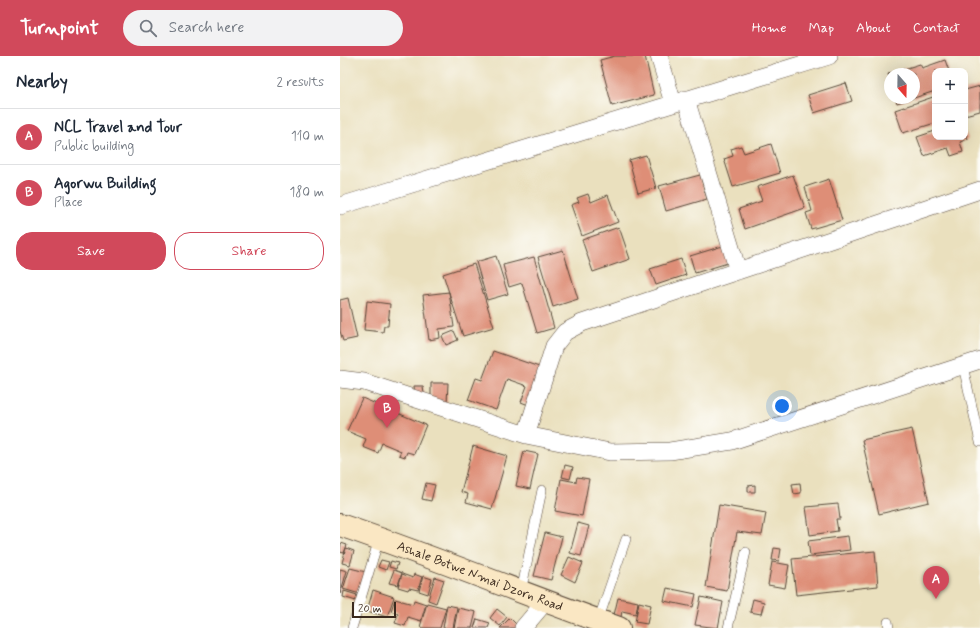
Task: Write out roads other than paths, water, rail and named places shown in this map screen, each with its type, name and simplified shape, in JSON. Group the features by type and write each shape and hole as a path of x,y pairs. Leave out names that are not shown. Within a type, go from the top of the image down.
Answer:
{"main road":[{"name":"Ashale Botwe Nmai Dzorn Road","path":"340,526 522,592 607,625"}],"street":[{"path":"659,56 680,101 738,271"},
{"path":"340,206 830,56"},
{"path":"526,435 554,346 565,332 582,323 980,190"},
{"path":"340,379 364,382 526,435 610,452 678,450 732,441 980,360"},
{"path":"523,628 545,602"}],"lane":[{"path":"963,366 980,442"},
{"path":"522,592 542,490"},
{"path":"352,628 379,539"},
{"path":"607,625 626,539"},
{"path":"728,628 746,552"}],"place":[{"name":"Agorwu Building","path":"387,428"},
{"name":"NCL Travel and Tour","path":"936,599"}]}
